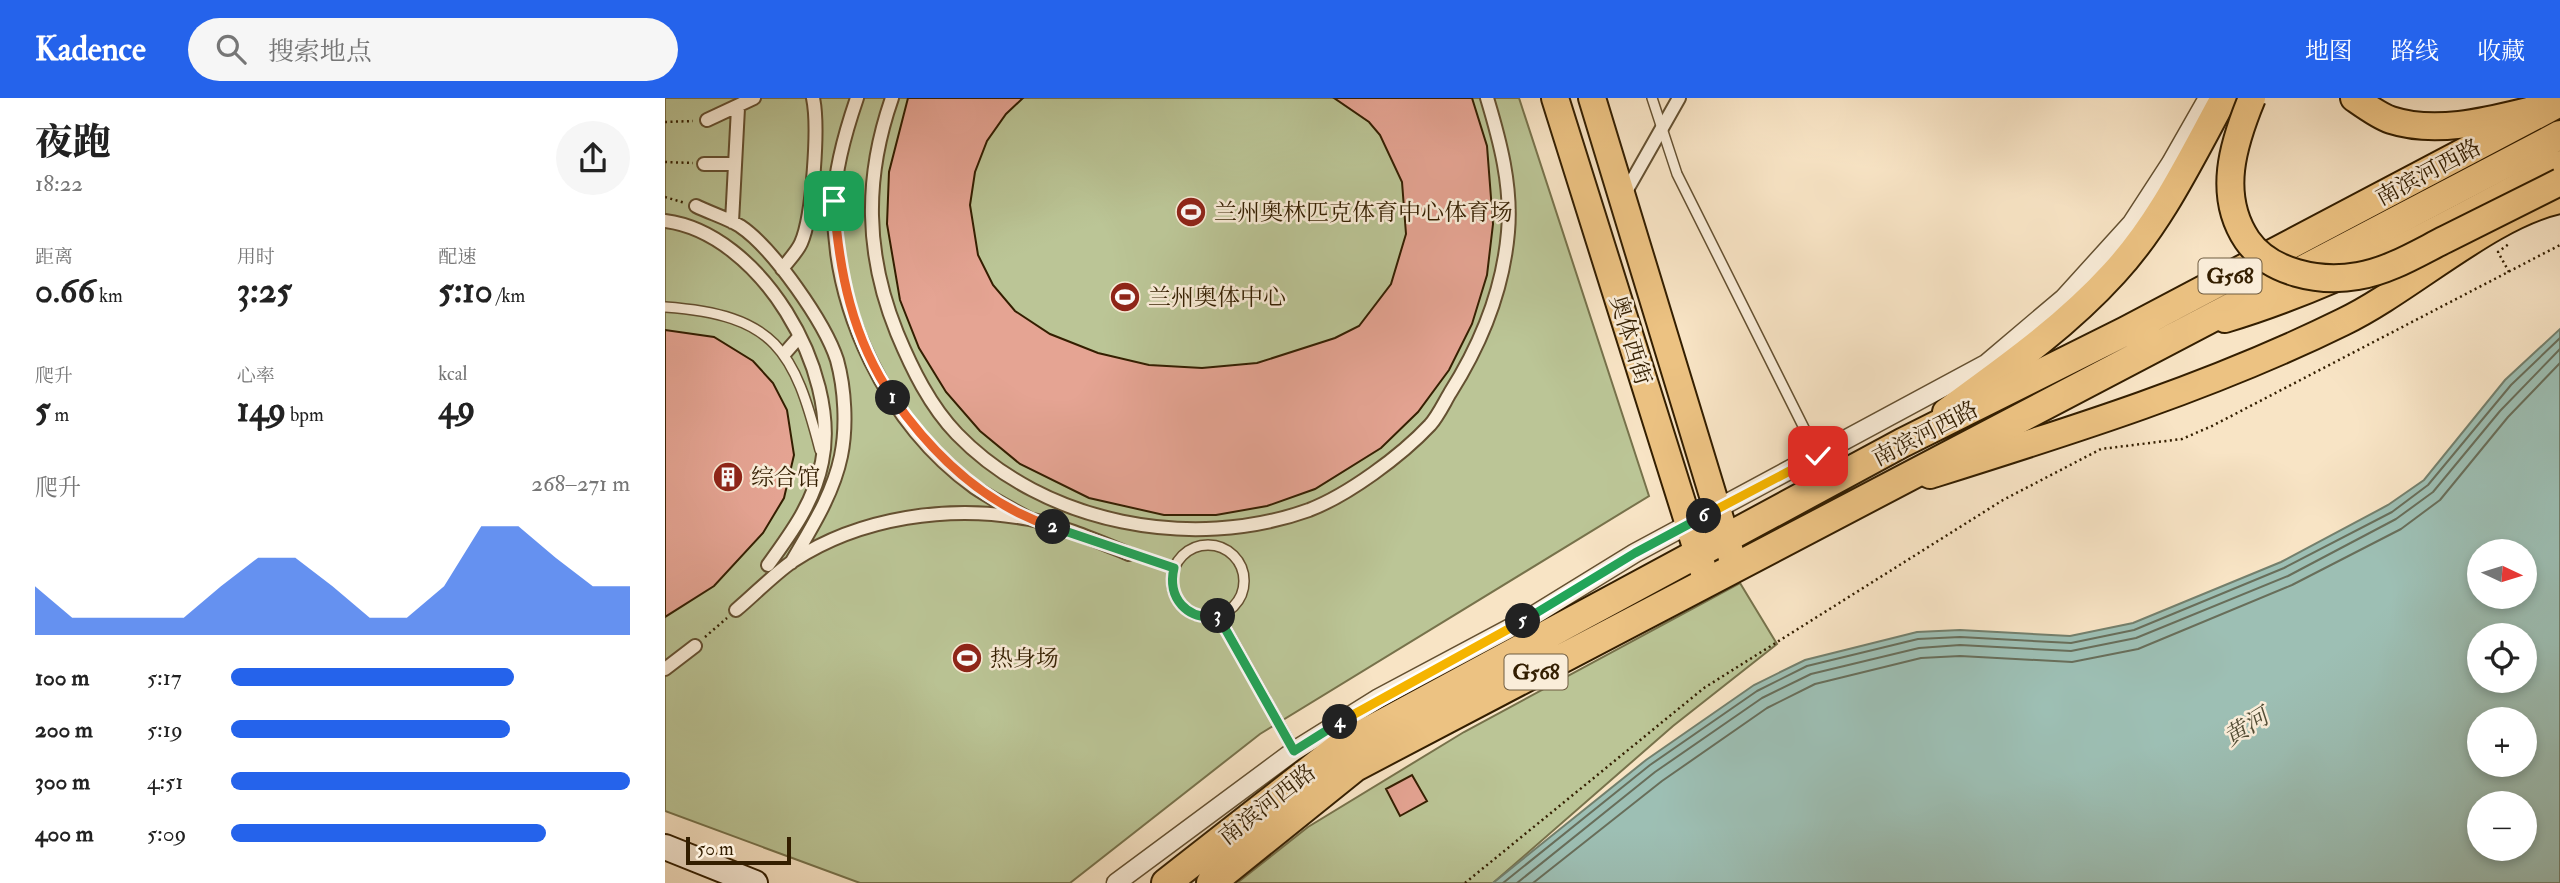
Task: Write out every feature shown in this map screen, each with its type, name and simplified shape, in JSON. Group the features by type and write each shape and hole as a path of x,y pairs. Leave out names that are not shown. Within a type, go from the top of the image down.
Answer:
{"highway":[{"name":"南滨河西路","path":"1166,883 1341,746 1727,540 1902,443 2126,331 2558,103"},
{"name":"南滨河西路","path":"1211,883 1309,771 1355,767 2560,135"}],"main road":[{"name":"奥体西街","path":"1555,98 1707,582"},
{"name":"奥体西街","path":"1592,98 1735,568"},
{"path":"1902,443 2059,328 2115,271 2174,191 2224,98"},
{"path":"2252,98 2232,159 2229,192 2237,224 2253,248 2287,270 2316,278 2358,276 2397,264 2560,182"},
{"path":"2354,98 2390,120 2432,125 2481,122 2558,103"},
{"path":"2180,332 2286,300 2479,208 2560,164"},
{"path":"1881,490 2072,430 2274,356 2369,309 2494,229 2545,203 2560,201"},
{"path":"665,847 755,883"}],"street":[{"path":"707,120 738,108 754,98"},
{"path":"782,269 801,243 809,211 814,149 813,98"},
{"path":"857,98 840,161 834,201 838,258 852,319 881,380 921,438 974,486 1030,519 1129,554"},
{"path":"892,98 877,142 871,221 881,294 914,373 957,433 1019,483 1103,518 1164,528 1242,525 1309,510 1354,486 1431,424 1469,363 1497,297 1508,230 1504,154 1487,98"},
{"path":"1623,198 1679,98"},
{"name":"南滨河西路","path":"1116,883 1309,771 1379,698 1531,617 1635,553 1986,364 2064,298 2132,223 2171,163 2208,98"},
{"path":"732,222 738,108"},
{"path":"704,164 735,164"},
{"path":"696,206 741,227 782,269 814,314 837,360 844,411 841,457 820,513 791,563"},
{"path":"665,221 727,243 766,281 808,351 823,402 823,460 804,514 768,565"},
{"path":"785,353 799,337"},
{"path":"736,610 791,563 821,545 876,525 927,514 971,513 1030,519"},
{"path":"665,669 695,646"}],"lane":[{"path":"1652,98 1677,174 1831,483"},
{"path":"665,307 702,310 761,331 785,353 804,390 823,460"},
{"path":"1200,545 1201,528"},
{"path":"1200,545 1224,549 1241,566 1243,590 1230,611 1219,616 1196,616 1178,602 1171,579 1174,568 1189,550 1200,545"},
{"path":"1219,616 1309,771"}],"path":[{"path":"665,122 707,120"},
{"path":"665,162 704,164"},
{"path":"665,197 696,206"},
{"path":"1465,883 1704,688 2003,500 2101,449 2182,439 2212,426 2560,245"},
{"path":"2498,251 2509,272"},
{"path":"1129,554 1174,568"},
{"path":"695,646 736,610"}],"green space":[{"name":"兰州奥体中心","path":"665,98 1519,98 1649,496 1260,734 1070,883 860,883 665,811"},
{"path":"1740,583 1777,644 1673,726 1493,883 1237,883 1308,827 1464,732"}],"water":[{"name":"黄河","path":"2560,329 2560,883 1493,883 1646,760 1754,685 1805,660 1917,632 1960,630 2070,636 2133,623 2281,562 2388,505 2424,480 2505,380"}],"building":[{"path":"908,98 1023,98 1006,114 987,141 975,172 970,205 978,255 993,285 1015,311 1050,334 1098,353 1149,365 1202,368 1257,363 1335,338 1359,326 1391,284 1406,234 1402,182 1380,135 1369,122 1334,98 1472,98 1487,146 1493,224 1487,275 1472,324 1449,370 1418,412 1381,448 1315,489 1267,506 1216,515 1164,515 1089,498 1020,464 980,431 946,392 919,348 900,300 887,224 889,172"},
{"name":"综合馆","path":"665,330 714,337 753,361 773,383 787,410 794,455 784,498 763,533 714,586 665,617"},
{"path":"1412,775 1427,801 1400,816 1386,789"}],"place":[{"name":"兰州奥林匹克体育中心体育场","path":"1191,212"},
{"name":"兰州奥体中心","path":"1125,297"},
{"name":"综合馆","path":"728,477"},
{"name":"热身场","path":"967,658"}],"route":[{"path":"834,201 838,258 852,319 881,380 921,438 974,486 1030,519 1174,568 1171,579 1178,602 1196,616 1219,616 1294,751 1379,698 1531,617 1635,553 1818,456"}]}
